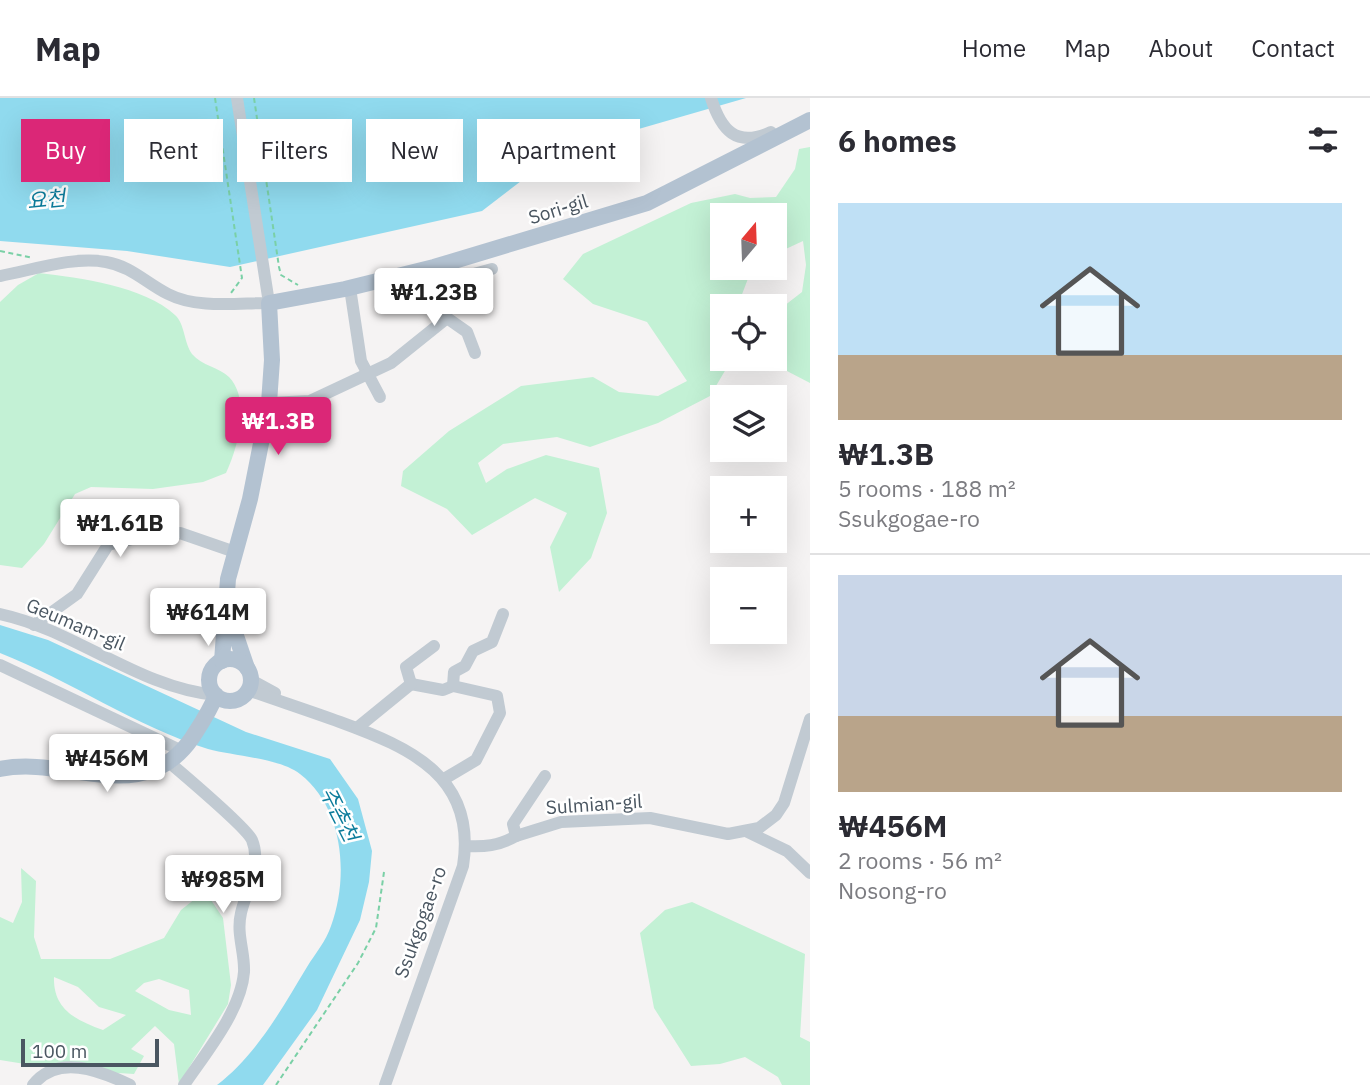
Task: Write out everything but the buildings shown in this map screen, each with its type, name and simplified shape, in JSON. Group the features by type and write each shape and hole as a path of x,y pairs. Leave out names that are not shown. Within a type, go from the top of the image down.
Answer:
{"main road":[{"name":"Sori-gil","path":"269,303 386,279 561,231 647,203 810,118"},
{"path":"0,769 26,766 113,776 142,775 179,754 213,702 210,676 222,661 226,606 235,552 250,499 269,404 272,360 269,303"},
{"path":"226,606 249,679"},
{"path":"222,661 235,660 249,679"},
{"path":"213,702 235,700 249,679"}],"street":[{"path":"0,276 83,260 104,261 132,270 176,297 194,302 269,303 237,98"},
{"path":"711,98 719,122 727,131 744,138 759,137 810,118"},
{"path":"386,279 397,295 492,269"},
{"path":"437,284 447,318 467,331 475,353"},
{"path":"350,288 361,361 380,397"},
{"path":"269,404 310,401 391,363 447,318"},
{"path":"34,625 77,594 108,545 156,533 180,533 235,552"},
{"name":"Geumam-gil","path":"0,614 34,625 213,702"},
{"path":"453,686 454,672 465,666 473,651 492,642 503,614"},
{"path":"411,684 406,667 434,646"},
{"path":"0,665 179,754 252,839 255,858 240,915 239,941 244,971 238,992 217,1037 184,1085"},
{"name":"Ssukgogae-ro","path":"249,679 303,709 411,751 444,779 465,828 463,866 384,1085"},
{"path":"357,728 411,684 443,690 453,686 497,696 500,713 476,760 444,779"},
{"name":"Sulmian-gil","path":"465,846 489,847 502,844 516,836 561,822 650,818 708,831 746,831 759,828 781,810 810,719"},
{"name":"Sulmian-gil","path":"516,836 513,824 545,776"},
{"path":"746,831 788,850 810,873"},
{"path":"33,1085 43,1073 67,1066 96,1072 130,1085"}],"path":[{"path":"215,98 243,278 220,303"},
{"path":"254,98 281,275 313,295"},
{"path":"0,251 32,257 48,267"},
{"path":"276,1085 359,963 376,929 384,872"}],"green space":[{"path":"810,147 810,383 787,371 787,304 802,292 806,265 803,241 788,248 788,203 710,203 710,280 747,280 742,294 710,294 710,371 725,371 717,385 710,385 710,396 658,423 590,447 557,437 503,444 478,463 486,483 507,469 546,455 599,468 607,513 591,558 559,592 550,547 567,513 535,498 472,535 447,509 401,486 403,471 449,431 521,386 593,377 619,392 658,396 687,381 647,322 593,304 563,279 583,254 691,203 735,194 750,198 776,197 795,169 799,149"},
{"path":"39,273 111,285 162,305 178,319 192,354 229,377 240,398 241,411 235,450 226,473 203,482 153,489 91,487 75,494 44,544 22,568 0,565 0,302 18,285"},
{"path":"21,868 36,881 34,937 41,959 110,959 164,938 181,910 205,891 223,918 231,985 228,1004 179,1084 174,1044 155,1026 131,1049 144,1056 134,1074 56,1069 0,1060 0,917 13,923 22,902","holes":["54,977 78,987 99,1007 126,1015 103,1030 83,1022 62,1005 57,997","159,979 189,990 191,1015 169,1010 135,991 144,983"]},
{"path":"692,902 805,954 800,1037 810,1042 810,1085 782,1085 778,1077 745,1057 720,1064 691,1066 654,1008 640,933 665,910"}],"water":[{"name":"요천","path":"0,98 746,98 640,129 640,119 477,119 477,182 520,182 482,211 230,267 127,251 0,241"},
{"name":"주촌천","path":"0,625 48,640 246,732 330,759 358,799 372,851 369,882 360,920 317,1010 263,1085 217,1085 244,1060 267,1030 329,932 337,907 341,865 334,824 326,805 315,788 300,774 281,764 208,749 181,739 0,653"}]}
